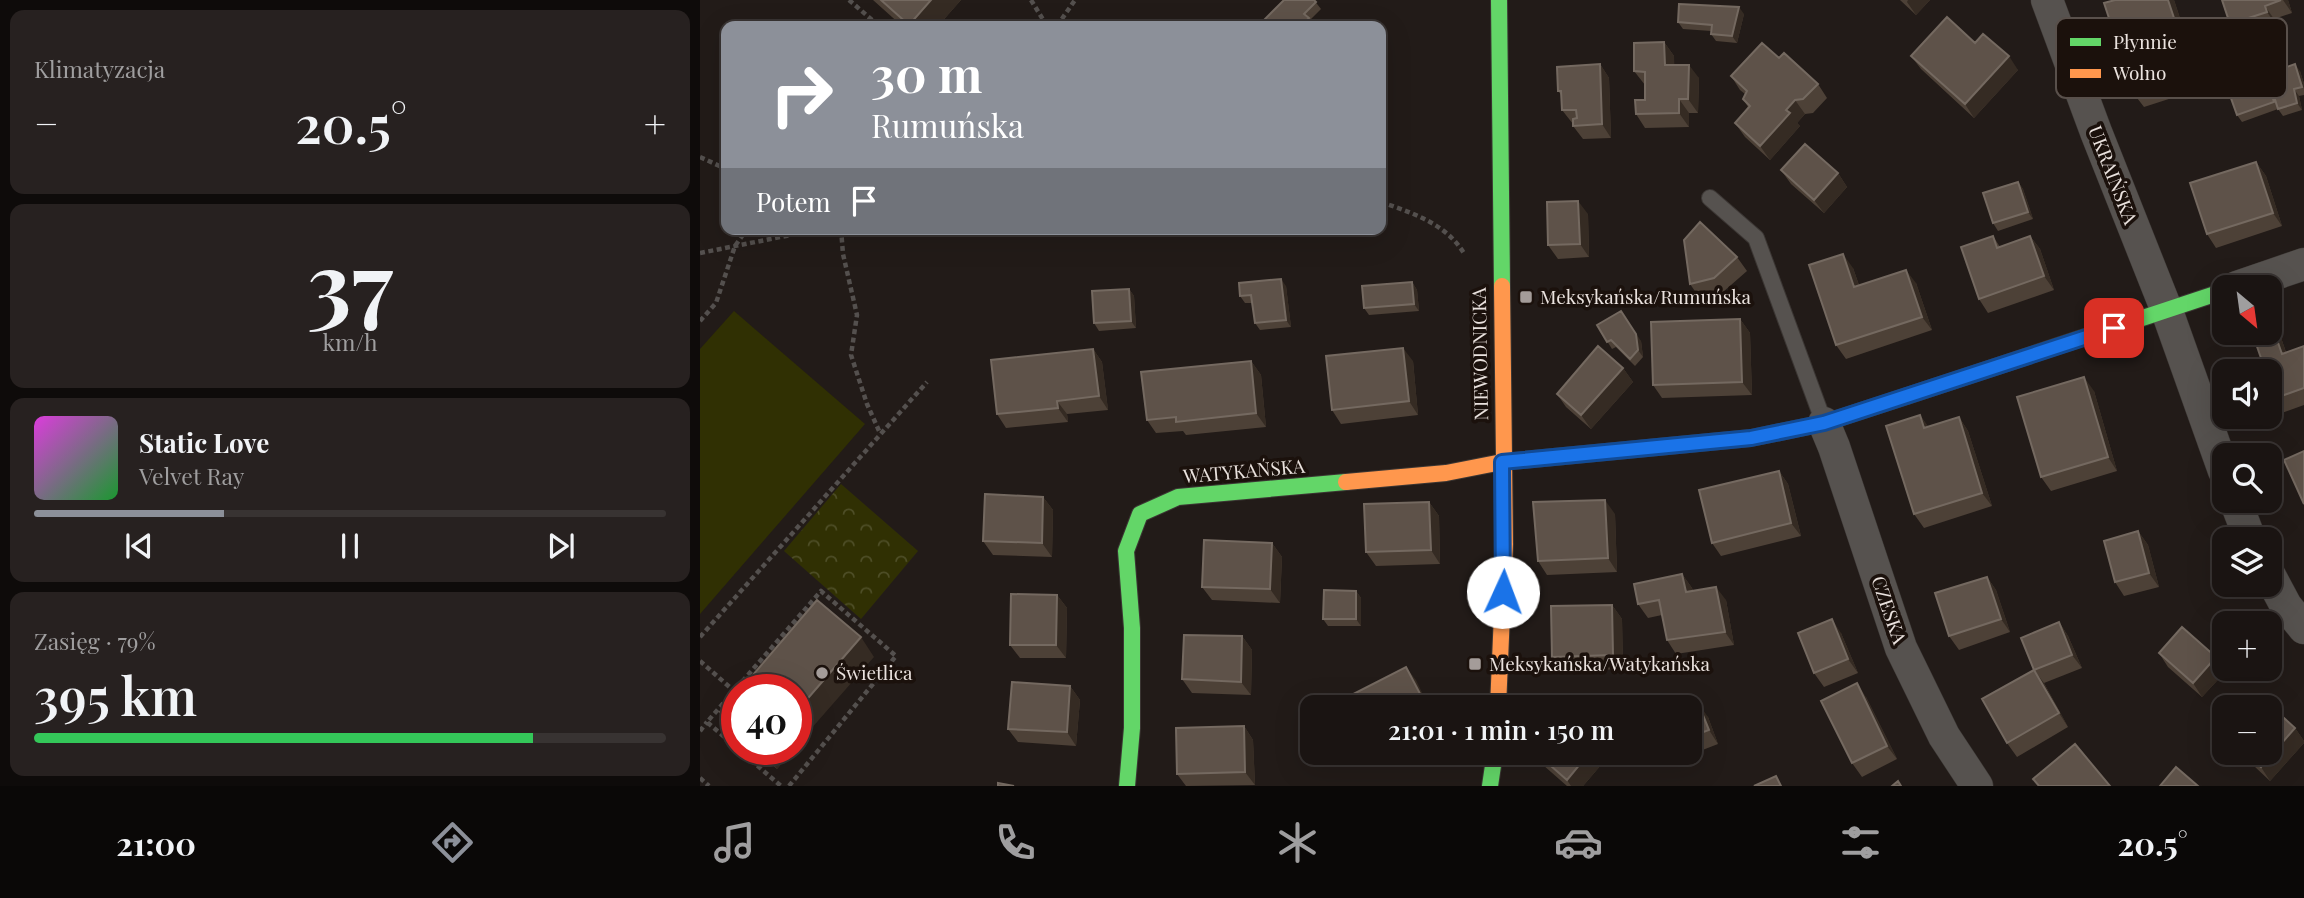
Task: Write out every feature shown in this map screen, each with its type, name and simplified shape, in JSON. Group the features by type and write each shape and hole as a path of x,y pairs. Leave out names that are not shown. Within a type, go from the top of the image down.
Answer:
{"street":[{"name":"NIEWODNICKA","path":"1498,695 1504,544 1499,0"},
{"name":"UKRAIŃSKA","path":"2047,0 2056,24"},
{"name":"UKRAIŃSKA","path":"2083,98 2214,443"},
{"path":"2272,275 2304,264"},
{"name":"WATYKAŃSKA","path":"1127,786 1132,728 1132,628 1126,551 1140,514 1178,498 1446,473 1502,462 1751,438 1824,423 2212,295"},
{"name":"CZESKA","path":"1824,423 1901,648 1944,736 1977,786"},
{"path":"2281,597 2304,628"},
{"path":"1490,786 1492,765"}],"lane":[{"path":"1710,198 1756,237 1824,423"}],"path":[{"path":"849,0 873,21"},
{"path":"1031,0 1044,21"},
{"path":"1060,21 1075,0"},
{"path":"700,157 721,167"},
{"path":"1386,204 1416,214 1456,239 1471,264"},
{"path":"700,321 716,303 735,246 743,235"},
{"path":"700,253 791,235"},
{"path":"841,235 843,254 857,315 851,355 880,433"},
{"path":"700,636 927,382"},
{"path":"749,674 821,591 896,656 812,758"},
{"path":"700,662 721,680"},
{"path":"700,731 721,706"},
{"path":"707,722 721,734"},
{"path":"757,765 781,786"},
{"path":"789,786 806,765"},
{"path":"700,778 709,786"}],"green space":[{"path":"734,311 865,424 700,614 700,349"},
{"path":"841,484 918,551 861,619 784,551"}],"building":[{"path":"881,0 931,0 913,21 905,21"},
{"path":"1284,0 1316,2 1304,14 1309,18 1306,21 1263,21"},
{"path":"2115,0 2168,0 2174,18 2109,18 2104,3"},
{"path":"2222,0 2281,0 2265,6 2267,12 2248,18 2228,18"},
{"path":"1679,4 1739,7 1732,36 1711,34 1712,25 1678,22"},
{"path":"1947,17 1975,43 1983,34 2009,56 1965,104 1911,56"},
{"path":"1664,42 1665,65 1689,65 1688,99 1679,99 1679,113 1636,114 1635,100 1645,100 1645,72 1634,71 1634,43"},
{"path":"1762,43 1779,58 1784,53 1818,84 1803,99 1795,100 1786,110 1790,113 1760,146 1735,123 1750,106 1743,99 1747,91 1731,76"},
{"path":"1600,64 1602,124 1573,126 1573,119 1577,118 1576,110 1562,110 1557,67"},
{"path":"2295,64 2302,87 2294,89 2297,103 2278,109 2275,98 2287,98 2287,67"},
{"path":"2231,98 2273,98 2274,102 2237,115"},
{"path":"1805,144 1838,173 1814,200 1781,170"},
{"path":"2256,162 2273,213 2207,234 2190,183"},
{"path":"2018,182 2028,212 1993,223 1983,193"},
{"path":"1578,201 1580,244 1548,245 1547,202"},
{"path":"1700,222 1737,257 1714,278 1690,284 1684,240"},
{"path":"1993,236 1997,248 2030,236 2044,276 1979,299 1961,247"},
{"path":"1843,254 1854,287 1906,270 1922,317 1836,345 1809,265"},
{"path":"1281,279 1286,320 1255,323 1251,295 1240,296 1239,283"},
{"path":"1412,282 1414,304 1364,308 1362,286"},
{"path":"1129,289 1131,321 1094,323 1092,291"},
{"path":"1621,311 1636,334 1638,350 1630,359 1611,340 1607,342 1597,325"},
{"path":"1740,319 1742,382 1653,385 1651,322"},
{"path":"2256,345 2279,345 2282,354 2304,346 2304,388 2282,396 2282,359 2261,359"},
{"path":"1598,346 1623,368 1581,415 1557,394"},
{"path":"1403,348 1409,401 1332,410 1326,356"},
{"path":"1093,349 1099,396 1057,401 1058,408 997,414 991,360"},
{"path":"1251,361 1256,413 1176,422 1176,417 1147,420 1141,372"},
{"path":"2084,377 2108,457 2041,477 2017,397"},
{"path":"1920,415 1924,428 1959,417 1982,493 1914,514 1886,426"},
{"path":"2304,451 2304,504 2284,460"},
{"path":"1779,471 1791,523 1712,543 1699,490"},
{"path":"985,494 1043,497 1042,543 983,541"},
{"path":"1605,500 1608,558 1538,561 1533,502"},
{"path":"1429,502 1431,550 1366,552 1364,504"},
{"path":"2138,531 2149,573 2115,582 2104,541"},
{"path":"1204,540 1272,543 1270,589 1202,587"},
{"path":"1682,574 1686,592 1716,587 1725,632 1667,640 1659,600 1638,604 1634,584"},
{"path":"1987,577 2001,619 1949,636 1935,593"},
{"path":"1324,590 1356,591 1356,619 1323,619"},
{"path":"1011,594 1057,595 1056,645 1010,645"},
{"path":"817,600 861,637 812,694 812,674 754,674"},
{"path":"1612,605 1613,655 1552,657 1551,606"},
{"path":"1832,619 1848,659 1814,673 1798,633"},
{"path":"2059,622 2072,655 2034,670 2021,638"},
{"path":"2182,627 2212,653 2212,662 2193,683 2159,653"},
{"path":"1184,635 1242,636 1241,682 1182,679"},
{"path":"1406,667 1421,695 1351,695"},
{"path":"2034,670 2059,713 2007,743 1982,699"},
{"path":"1012,682 1070,686 1067,732 1008,729"},
{"path":"1857,683 1887,746 1852,763 1821,701"},
{"path":"1702,713 1709,730 1702,733"},
{"path":"2282,716 2295,728 2282,743"},
{"path":"1244,726 1245,772 1177,774 1176,728"},
{"path":"2075,744 2110,786 2039,786 2033,779"},
{"path":"1550,765 1579,765 1567,780"},
{"path":"2176,767 2198,786 2160,786"},
{"path":"1776,776 1781,786 1754,786"}],"traffic: fast":[{"path":"1499,0 1502,286"},
{"path":"1907,396 2212,295"},
{"path":"1127,786 1132,728 1132,628 1126,551 1140,514 1178,497 1346,482"},
{"path":"1490,786 1493,765"}],"traffic: slow":[{"path":"1499,695 1505,544 1502,286"},
{"path":"1346,482 1446,473 1502,462 1751,438 1824,423 1907,396"}],"place":[{"name":"Meksykańska/Rumuńska","path":"1526,297"},
{"name":"Meksykańska/Watykańska","path":"1475,664"},
{"name":"Świetlica","path":"822,673"}],"route":[{"path":"1503,592 1502,462 1751,438 1824,423 2114,328"}]}
